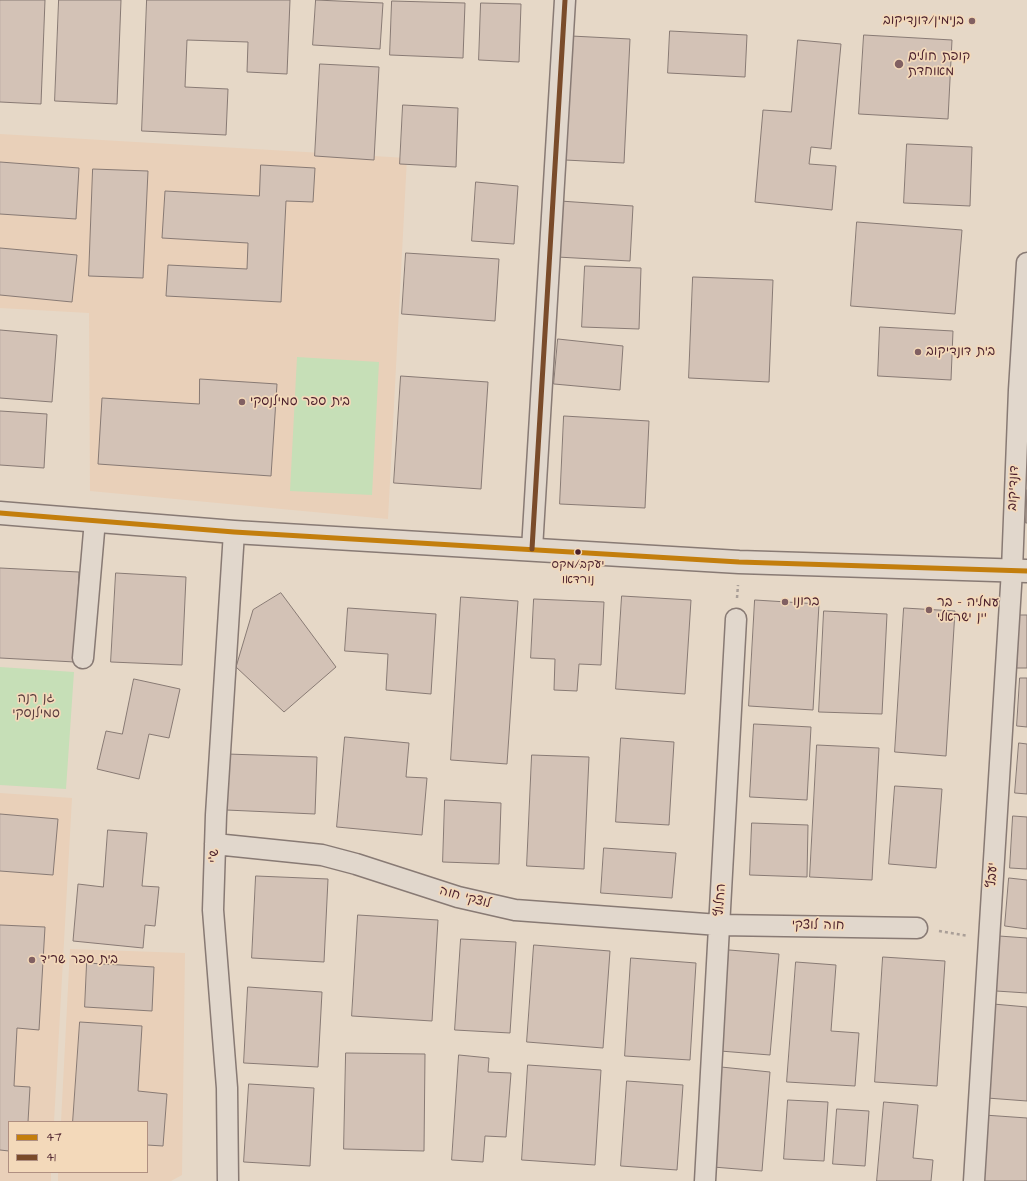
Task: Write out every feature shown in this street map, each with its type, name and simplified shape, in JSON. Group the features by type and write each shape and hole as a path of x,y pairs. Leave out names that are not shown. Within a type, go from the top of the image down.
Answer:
{"street":[{"path":"532,549 565,0"},
{"name":"דונדיקוב","path":"1019,570 1019,398 1027,263"},
{"path":"0,513 234,532 739,562 1019,570"},
{"path":"84,658 95,520"},
{"name":"ש\"י","path":"228,1181 227,1088 213,910 215,844 234,532"},
{"name":"יעבץ","path":"974,1181 990,939 1019,570"},
{"name":"החלוץ","path":"705,1181 736,619"},
{"name":"לוצקי חוה","path":"215,844 322,855 356,864 458,897 516,910 719,925"},
{"name":"חוה לוצקי","path":"719,925 917,928"}],"path":[{"path":"736,619 739,562"},
{"path":"917,928 990,939"}],"shaded area":[{"name":"בית ספר סמילנסקי","path":"0,134 407,158 388,519 90,491 89,313 0,308"},
{"name":"בית ספר שריד","path":"0,793 72,798 54,1121 8,1121 8,1173 51,1173 51,1181 0,1181"},
{"path":"70,949 185,953 182,1175 171,1181 58,1181 58,1173 148,1173 148,1121 61,1121"}],"green space":[{"path":"297,357 379,362 372,495 290,491"},
{"name":"גן רנה סמילנסקי","path":"0,667 74,672 66,789 0,785"}],"building":[{"path":"0,0 45,0 41,104 0,102"},
{"path":"59,0 121,0 117,104 55,101"},
{"path":"147,0 290,0 287,74 247,72 248,42 187,40 185,87 228,89 226,135 142,131"},
{"path":"316,0 383,3 380,49 313,45"},
{"path":"392,1 465,3 463,58 390,55"},
{"path":"481,3 521,4 519,62 479,60"},
{"path":"670,31 747,35 745,77 668,73"},
{"path":"864,35 952,40 948,119 859,114"},
{"path":"571,36 630,39 624,163 565,160"},
{"path":"798,40 841,44 831,149 811,147 809,164 836,166 832,210 755,202 763,110 791,112"},
{"path":"320,64 379,67 374,160 315,156"},
{"path":"403,105 458,108 456,167 400,164"},
{"path":"907,144 972,147 970,206 904,203"},
{"path":"0,162 79,168 76,219 0,214"},
{"path":"261,165 315,168 313,202 286,201 281,302 166,296 168,265 247,269 248,243 162,238 165,191 259,196"},
{"path":"93,169 148,171 143,278 89,276"},
{"path":"476,182 518,186 514,244 472,241"},
{"path":"560,201 633,206 630,261 557,257"},
{"path":"857,222 962,230 955,314 851,306"},
{"path":"0,248 77,255 72,302 0,295"},
{"path":"406,253 499,259 495,321 402,314"},
{"path":"585,266 641,268 639,329 582,327"},
{"path":"693,277 773,280 769,382 689,378"},
{"path":"880,327 953,331 951,380 878,376"},
{"path":"0,330 57,335 52,402 0,398"},
{"path":"558,339 623,346 620,390 554,384"},
{"path":"401,376 488,382 481,489 394,483"},
{"path":"200,379 277,384 271,476 98,464 102,398 199,404"},
{"path":"0,411 47,414 44,468 0,465"},
{"path":"564,416 649,421 645,508 560,504"},
{"path":"1027,490 1027,523 1026,523"},
{"path":"0,568 79,572 75,662 0,658"},
{"path":"116,573 186,577 182,665 111,662"},
{"path":"281,593 336,667 284,712 236,667 253,610"},
{"path":"622,596 691,600 685,694 616,689"},
{"path":"461,597 518,601 507,764 451,760"},
{"path":"534,599 604,602 601,665 579,664 577,691 554,690 555,659 531,658"},
{"path":"755,600 819,604 813,710 749,706"},
{"path":"348,608 436,614 431,694 386,690 388,654 345,651"},
{"path":"904,608 955,611 946,756 895,752"},
{"path":"824,611 887,614 882,714 819,712"},
{"path":"1019,615 1027,615 1027,668 1017,668"},
{"path":"1020,678 1027,678 1027,727 1017,726"},
{"path":"134,679 180,689 169,738 149,734 139,779 97,769 106,731 122,734"},
{"path":"754,724 811,727 807,800 750,797"},
{"path":"345,737 409,743 406,777 427,778 422,835 337,827"},
{"path":"621,738 674,742 669,825 616,822"},
{"path":"1019,743 1027,744 1027,794 1015,793"},
{"path":"817,745 879,748 872,880 810,877"},
{"path":"227,754 317,757 315,814 226,810"},
{"path":"532,755 589,757 584,869 527,866"},
{"path":"895,786 942,789 936,868 889,864"},
{"path":"445,800 501,803 499,864 443,862"},
{"path":"0,814 58,819 53,875 0,871"},
{"path":"1013,816 1027,817 1027,869 1010,868"},
{"path":"752,823 808,825 807,877 750,875"},
{"path":"108,830 147,833 142,886 159,887 155,926 145,925 143,948 73,941 78,884 103,887"},
{"path":"604,848 676,853 672,898 601,893"},
{"path":"256,876 328,879 324,962 252,958"},
{"path":"1009,878 1027,880 1027,929 1005,926"},
{"path":"358,915 438,920 432,1021 352,1016"},
{"path":"0,925 45,927 39,1030 17,1028 14,1086 30,1087 28,1121 8,1121 8,1151 0,1150"},
{"path":"999,936 1027,938 1027,993 996,991"},
{"path":"461,939 516,942 510,1033 455,1030"},
{"path":"534,945 610,951 603,1048 527,1042"},
{"path":"729,950 779,954 770,1055 720,1051"},
{"path":"883,957 945,961 937,1086 875,1082"},
{"path":"631,958 696,963 690,1060 625,1056"},
{"path":"796,962 836,965 831,1031 859,1033 855,1086 787,1082"},
{"path":"87,963 154,967 152,1011 85,1007"},
{"path":"248,987 322,992 318,1067 244,1063"},
{"path":"993,1004 1027,1007 1027,1101 987,1098"},
{"path":"80,1022 142,1026 138,1091 167,1094 163,1146 148,1145 148,1121 73,1121"},
{"path":"346,1053 425,1054 424,1151 344,1149"},
{"path":"459,1055 489,1058 488,1072 511,1073 506,1137 485,1136 483,1162 452,1160"},
{"path":"528,1065 601,1070 595,1165 522,1160"},
{"path":"721,1067 770,1072 762,1171 713,1167"},
{"path":"627,1081 683,1085 677,1170 621,1166"},
{"path":"249,1084 314,1088 310,1166 244,1162"},
{"path":"788,1100 828,1102 824,1161 784,1159"},
{"path":"884,1102 918,1105 913,1158 933,1160 931,1181 877,1181"},
{"path":"837,1109 869,1111 865,1166 833,1164"},
{"path":"984,1115 1027,1118 1027,1181 980,1181"}],"transit line":[{"name":"41","path":"532,549 565,0"},
{"name":"47","path":"0,513 234,532 739,562 1027,571"}],"place":[{"name":"בנימין/דונדיקוב","path":"972,21"},
{"name":"קופת חולים מאוחדת","path":"899,64"},
{"name":"בית דונדיקוב","path":"918,352"},
{"name":"בית ספר סמילנסקי","path":"242,402"},
{"name":"יעקב/מקס נורדאו","path":"578,552"},
{"name":"ברונו","path":"785,602"},
{"name":"עמליה - בר יין ישראלי","path":"929,610"},
{"name":"בית ספר שריד","path":"32,960"}]}
